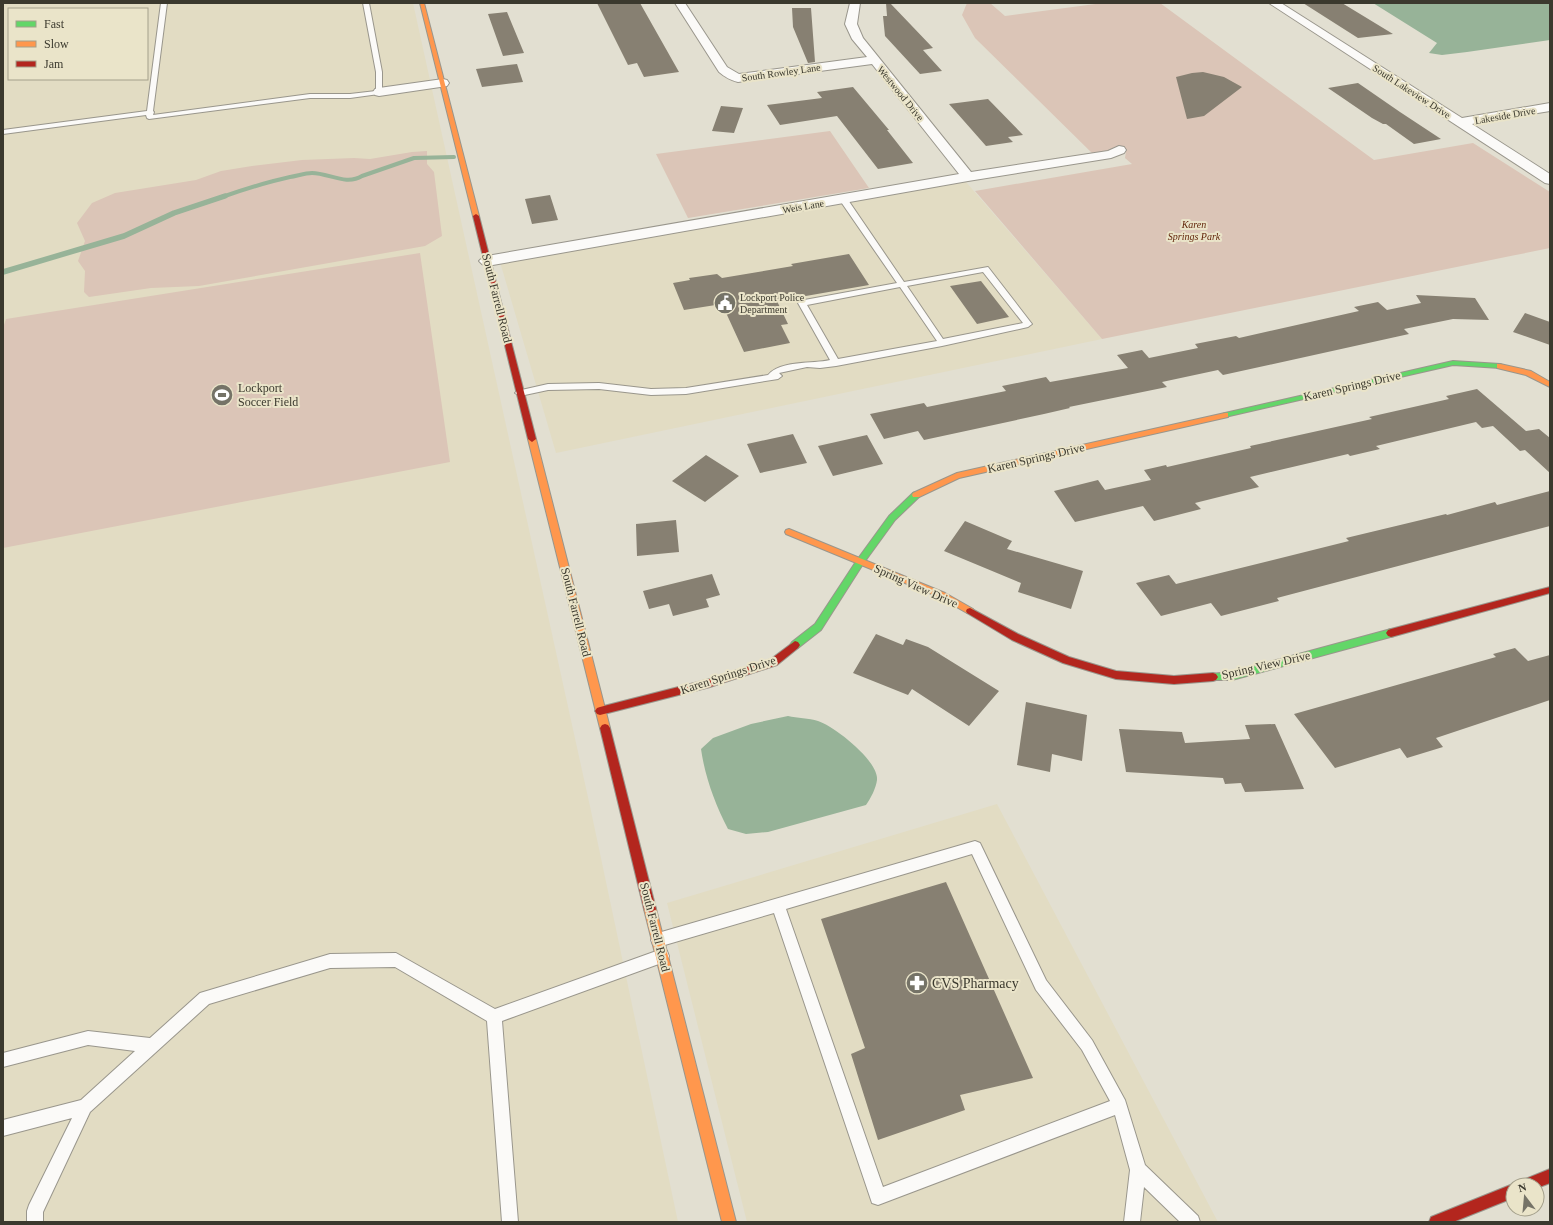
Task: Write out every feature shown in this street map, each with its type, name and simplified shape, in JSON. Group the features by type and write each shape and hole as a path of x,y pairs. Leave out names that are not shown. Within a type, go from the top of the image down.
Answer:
{"street":[{"name":"South Farrell Road","path":"422,3 729,1222"},
{"name":"South Rowley Lane","path":"680,3 723,69 730,75 738,78 873,60"},
{"name":"Westwood Drive","path":"855,3 851,24 858,39 873,60 968,176"},
{"name":"South Lakeview Drive","path":"1274,3 1550,180"},
{"path":"379,92 443,83"},
{"name":"Lakeside Drive","path":"1461,122 1550,107"},
{"name":"Weis Lane","path":"487,261 968,176 1111,154 1119,150"},
{"name":"Karen Springs Drive","path":"600,711 710,683 774,662 818,627 860,562 892,518 918,494 957,476 1453,364 1489,364 1520,371 1550,386"},
{"name":"Spring View Drive","path":"789,532 942,595 1015,637 1066,660 1116,675 1174,680 1232,676 1550,590"},
{"path":"1436,1222 1505,1194"}],"lane":[{"path":"164,3 151,112 149,117 310,96 350,96 379,92 379,72 366,3"},
{"path":"3,132 151,112"},
{"path":"843,199 941,342"},
{"path":"520,393 548,387 599,386 651,392 686,391 812,370 820,366 836,363 941,342 1028,324 985,269 802,304 836,363"},
{"path":"658,940 975,847 1041,985 1087,1045 1120,1105 1138,1170 1132,1222"},
{"path":"778,905 878,1197 1120,1105"},
{"path":"494,1017 662,956"},
{"path":"35,1222 35,1211 85,1107 205,998 330,962 396,960 494,1017"},
{"path":"494,1017 510,1222"},
{"path":"3,1060 88,1038 152,1046"},
{"path":"3,1128 85,1107"},
{"path":"1138,1170 1192,1222"}],"shaded area":[{"path":"3,3 413,3 591,811 678,1222 3,1222"},
{"path":"1373,3 1550,3 1550,40 1442,55 1429,53 1437,43"},
{"path":"966,182 1102,339 556,453 500,262"},
{"path":"788,716 811,719 825,724 854,745 871,763 876,772 876,786 871,796 866,805 768,832 746,834 728,829 711,790 701,749 713,738 751,724"},
{"path":"997,804 1218,1222 747,1222 667,903"}],"green space":[{"name":"Karen Springs Park","path":"967,3 990,3 1005,16 1103,3 1160,3 1374,160 1473,143 1550,192 1550,248 1102,339 975,191 1132,164 1125,158 1126,151 1095,156 975,38 962,15"},
{"path":"830,131 869,188 688,218 656,154"},
{"path":"427,151 427,164 434,172 442,236 425,246 199,286 151,288 89,297 84,292 85,271 78,261 85,241 77,223 92,203 115,193 196,180 221,171 252,166 302,160 354,158 370,159"},
{"name":"Lockport Soccer Field","path":"420,253 450,462 3,548 3,328 6,319"}],"building":[{"path":"597,3 640,3 679,72 644,77 637,63 628,65"},
{"path":"886,3 890,3 933,48 923,50 942,71 920,74 885,36 883,16 887,16"},
{"path":"1303,3 1342,3 1393,34 1358,38"},
{"path":"792,8 811,8 815,62 808,63 793,27"},
{"path":"507,12 524,53 503,56 488,14"},
{"path":"517,64 523,82 482,87 476,69"},
{"path":"1203,72 1224,77 1242,87 1204,116 1187,119 1176,77"},
{"path":"1358,83 1441,139 1414,144 1386,124 1372,118 1328,88"},
{"path":"853,87 889,130 887,130 913,163 878,169 837,116 780,125 767,105 822,98 817,92"},
{"path":"988,99 1023,135 1008,137 1013,142 986,146 949,104"},
{"path":"721,106 743,108 734,133 712,131"},
{"path":"550,195 558,220 532,224 525,199"},
{"name":"Lockport Police Department","path":"849,254 869,285 777,301 788,324 781,325 790,343 744,352 722,304 684,310 673,283 690,280 689,278 717,274 722,278 793,266 791,264"},
{"path":"981,281 1009,317 977,324 950,286"},
{"path":"1416,295 1475,298 1489,320 1453,319 1404,329 1409,334 1223,375 1218,370 1162,382 1167,387 1069,407 1070,408 924,440 918,431 884,439 870,414 924,403 927,407 1006,391 1002,386 1046,377 1050,382 1128,368 1117,355 1142,350 1149,358 1198,348 1195,344 1236,336 1239,338 1359,311 1354,307 1378,302 1387,310 1421,303"},
{"path":"1525,313 1550,322 1550,345 1513,332"},
{"path":"1477,389 1526,431 1539,429 1550,438 1550,473 1525,450 1520,451 1493,426 1482,428 1476,422 1376,446 1380,449 1350,456 1348,454 1250,477 1259,487 1195,503 1201,509 1154,521 1143,506 1075,522 1054,491 1098,480 1105,490 1151,480 1144,470 1166,465 1167,467 1251,448 1250,446 1372,419 1369,417 1449,399 1446,396"},
{"path":"793,434 807,463 760,473 747,444"},
{"path":"867,435 883,464 833,476 818,446"},
{"path":"706,455 739,476 705,502 672,481"},
{"path":"1550,491 1550,526 1277,598 1279,601 1221,616 1211,603 1161,616 1136,583 1169,575 1176,584 1349,541 1346,538 1447,515 1495,502 1497,505"},
{"path":"676,520 679,552 637,556 636,524"},
{"path":"965,521 1012,541 1007,549 1083,571 1071,609 1018,592 1021,583 944,551"},
{"path":"712,574 720,595 706,599 709,607 673,616 669,604 649,609 643,591"},
{"path":"876,634 903,645 906,639 928,647 999,691 969,726 912,689 908,695 853,673"},
{"path":"1515,648 1528,661 1550,655 1550,700 1436,738 1443,747 1407,758 1400,748 1335,768 1294,714 1496,657 1493,654"},
{"path":"1026,702 1087,715 1082,761 1052,754 1050,772 1017,765"},
{"path":"1275,724 1304,789 1245,792 1241,783 1225,784 1223,778 1126,772 1119,729 1182,732 1185,743 1250,739 1245,725"},
{"name":"CVS Pharmacy","path":"946,882 1033,1078 960,1095 965,1110 878,1140 851,1054 865,1048 821,919"}],"waterway":[{"path":"222,197 264,183 307,173 350,180 414,158 454,157"},
{"path":"3,272 124,236 174,213 222,197"}],"traffic: fast":[{"path":"1225,415 1453,363 1500,366"},
{"path":"795,645 818,627 860,562 892,518 916,495"},
{"path":"1213,677 1232,676 1391,633"}],"traffic: slow":[{"path":"422,3 476,216"},
{"path":"1500,366 1528,373 1550,385"},
{"path":"916,495 957,476 1225,415"},
{"path":"532,439 605,728"},
{"path":"789,532 942,595 970,611"},
{"path":"650,909 729,1222"}],"traffic: jam":[{"path":"476,216 532,439"},
{"path":"1391,633 1550,590"},
{"path":"970,611 1015,637 1066,660 1116,675 1174,680 1213,677"},
{"path":"600,711 710,683 774,662 795,645"},
{"path":"605,728 650,909"},
{"path":"1545,1178 1550,1176"},
{"path":"1436,1222 1505,1194"}],"place":[{"name":"Lockport Police Department","path":"725,303"},
{"name":"Lockport Soccer Field","path":"222,395"},
{"name":"CVS Pharmacy","path":"917,983"}]}
